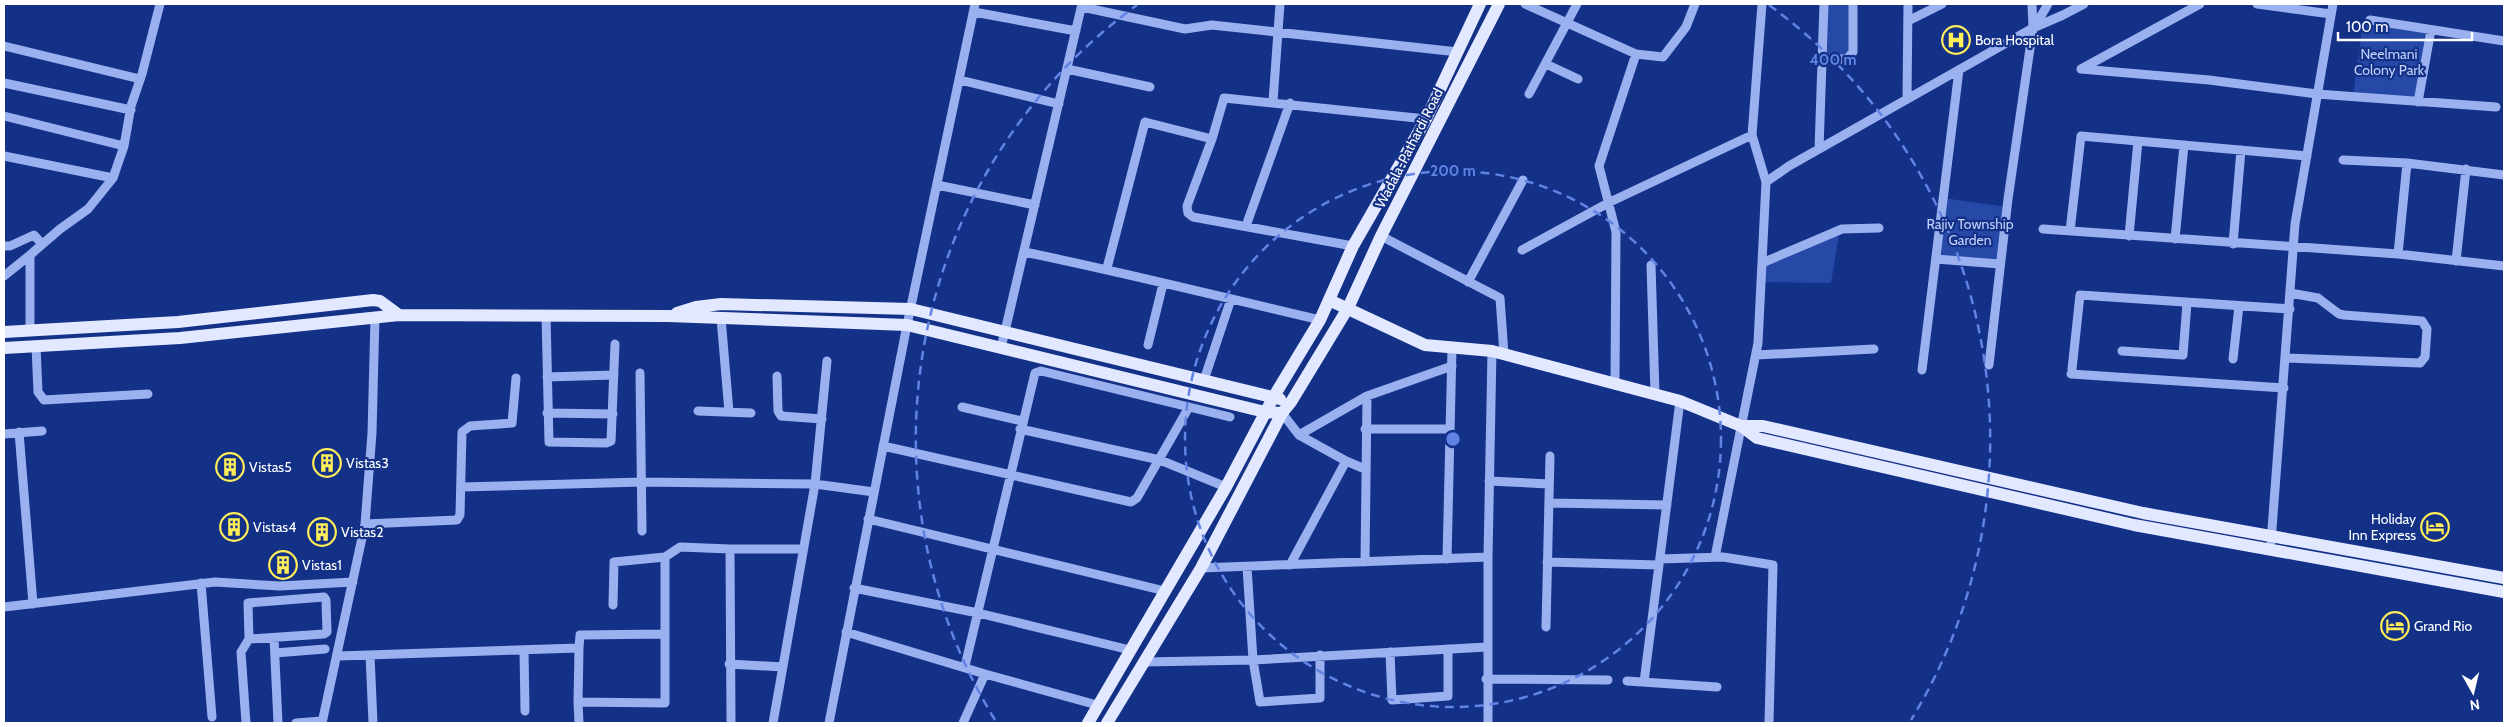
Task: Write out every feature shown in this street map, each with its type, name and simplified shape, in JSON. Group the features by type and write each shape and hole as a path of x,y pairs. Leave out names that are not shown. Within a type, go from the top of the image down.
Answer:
{"main road":[{"name":"Wadala-Pathardi Road","path":"1088,723 1097,704 1226,487 1265,412 1320,320 1353,246 1426,119 1480,4"},
{"name":"Wadala-Pathardi Road","path":"1107,723 1201,568 1282,412 1291,402 1348,308 1381,236 1499,4"},
{"path":"4,332 178,322 373,300 380,301 399,315"},
{"path":"1329,300 1425,345 1498,352 1680,401 1741,426 1757,438 2134,525 2504,592"},
{"path":"668,316 696,307 721,304 910,309 1291,402"},
{"path":"4,348 180,338 399,315 668,316 907,325 1265,412 1282,412"},
{"path":"1741,426 1763,426 2143,513 2504,578"}],"street":[{"path":"4,276 30,256 60,228 88,209 113,178 124,146 131,110 160,4"},
{"path":"1273,101 1276,33 1280,4"},
{"path":"1525,4 1636,54 1663,57 1686,27 1695,4"},
{"path":"1529,94 1577,4"},
{"path":"1714,557 1758,343 1766,182 1752,135 1762,4"},
{"path":"1819,149 1824,4"},
{"path":"1822,59 1848,59 1853,52 1853,4"},
{"path":"1907,99 1908,4"},
{"path":"1908,21 1942,4"},
{"path":"1989,365 2000,264 2034,28 2032,4"},
{"path":"2034,28 2048,4"},
{"path":"1766,182 1819,149 1907,99 2034,28 2084,4"},
{"path":"2200,4 2081,70 2209,80 2317,94 2496,107"},
{"path":"2258,4 2331,14"},
{"path":"2270,549 2284,388 2293,248 2333,4"},
{"path":"1001,348 1082,5 1185,29 1212,25 1458,52"},
{"path":"829,723 910,309 974,8 1076,31"},
{"path":"2370,20 2504,41"},
{"path":"2418,102 2431,30"},
{"path":"4,46 140,79"},
{"path":"1615,383 1616,232 1610,202 1599,166 1636,54"},
{"path":"1546,64 1578,79"},
{"path":"1067,69 1150,86"},
{"path":"1922,370 1959,70"},
{"path":"960,80 1058,104"},
{"path":"4,83 131,110"},
{"path":"1353,246 1193,217 1188,213 1187,206 1212,139 1224,98 1273,101 1426,119"},
{"path":"1246,226 1290,103"},
{"path":"4,116 124,146"},
{"path":"1107,268 1145,122 1212,139"},
{"path":"1522,250 1610,202 1752,135"},
{"path":"2070,231 2080,136 2307,156"},
{"path":"2129,236 2138,141"},
{"path":"2175,239 2184,145"},
{"path":"2232,244 2241,150"},
{"path":"4,156 113,178"},
{"path":"2343,160 2466,168 2504,175"},
{"path":"2398,254 2407,163"},
{"path":"2456,261 2466,168"},
{"path":"1468,282 1523,180"},
{"path":"937,185 1034,205"},
{"path":"1762,262 1842,229 1879,228"},
{"path":"2043,229 2232,244 2398,254 2504,266"},
{"path":"4,246 10,246 34,235 42,244"},
{"path":"1381,236 1500,298 1489,481 1486,680 1488,723"},
{"path":"1024,252 1107,268 1163,284 1320,320"},
{"path":"30,256 30,331"},
{"path":"1936,258 2000,264"},
{"path":"1651,265 1655,394"},
{"path":"1148,345 1163,284"},
{"path":"2286,358 2420,363 2425,357 2427,329 2422,321 2339,314 2318,298 2290,294"},
{"path":"2284,388 2072,372 2080,295 2290,309"},
{"path":"1204,380 1231,299"},
{"path":"2122,351 2183,355 2188,302"},
{"path":"2232,359 2239,306"},
{"path":"546,315 547,437 551,443 609,443 612,438 615,344"},
{"path":"296,723 322,722 338,656 365,524 372,433 375,317"},
{"path":"722,318 728,412"},
{"path":"36,346 38,392 44,400 148,394"},
{"path":"1447,559 1452,348"},
{"path":"1756,355 1874,349"},
{"path":"773,723 814,484 827,361"},
{"path":"1299,435 1367,396 1452,366"},
{"path":"965,666 1033,375 1037,372 1230,417"},
{"path":"640,373 642,531"},
{"path":"546,377 614,375"},
{"path":"778,376 778,411 781,416 822,419"},
{"path":"365,524 454,522 460,515 463,429 470,426 512,423 516,378"},
{"path":"1365,562 1365,429 1367,396"},
{"path":"1644,682 1680,401"},
{"path":"883,446 1131,502 1137,498 1189,407"},
{"path":"962,408 1160,460 1226,487"},
{"path":"698,411 751,413"},
{"path":"547,412 613,414"},
{"path":"1282,412 1299,435 1346,461 1365,469"},
{"path":"1365,429 1450,429"},
{"path":"4,434 42,431"},
{"path":"19,432 33,604"},
{"path":"1546,627 1550,456"},
{"path":"1290,565 1346,461"},
{"path":"1489,481 1549,484"},
{"path":"461,487 641,482 814,484 874,492"},
{"path":"1548,503 1667,505"},
{"path":"868,519 1165,591"},
{"path":"613,605 614,562 665,557 680,547 802,550"},
{"path":"730,549 729,664 731,723"},
{"path":"578,702 665,703 665,557"},
{"path":"1201,568 1488,557"},
{"path":"1547,562 1659,562 1714,557 1773,566 1769,723"},
{"path":"1247,567 1253,660 1260,702 1320,698 1320,655"},
{"path":"4,607 201,583 235,582 280,586 353,582"},
{"path":"201,583 212,716"},
{"path":"854,588 978,613 1130,650"},
{"path":"246,723 241,652 248,639 247,605 250,602 324,598 326,600 327,632 324,634 248,639"},
{"path":"846,632 965,666 985,674 1097,704"},
{"path":"578,723 580,635 665,634"},
{"path":"274,638 278,723"},
{"path":"1143,662 1253,660 1487,647"},
{"path":"338,656 579,648"},
{"path":"275,653 326,649"},
{"path":"1390,652 1392,700 1448,696 1448,649"},
{"path":"524,650 525,711"},
{"path":"370,655 373,723"},
{"path":"729,664 783,667"},
{"path":"963,723 985,674"},
{"path":"1486,680 1608,680"},
{"path":"1627,681 1717,687"}],"green space":[{"path":"1828,4 1856,4 1856,59 1827,60"},
{"name":"Neelmani Colony Park","path":"2363,22 2426,29 2415,102 2353,96"},
{"name":"Rajiv Township Garden","path":"1943,198 2007,207 2000,264 1936,259"},
{"path":"1840,229 1831,283 1761,282 1762,263"}],"place":[{"name":"Bora Hospital","path":"1956,40"},
{"name":"Vistas3","path":"327,463"},
{"name":"Vistas5","path":"230,467"},
{"name":"Vistas4","path":"234,527"},
{"name":"Holiday Inn Express","path":"2435,527"},
{"name":"Vistas2","path":"322,532"},
{"name":"Vistas1","path":"283,565"},
{"name":"Grand Rio","path":"2395,626"}]}
